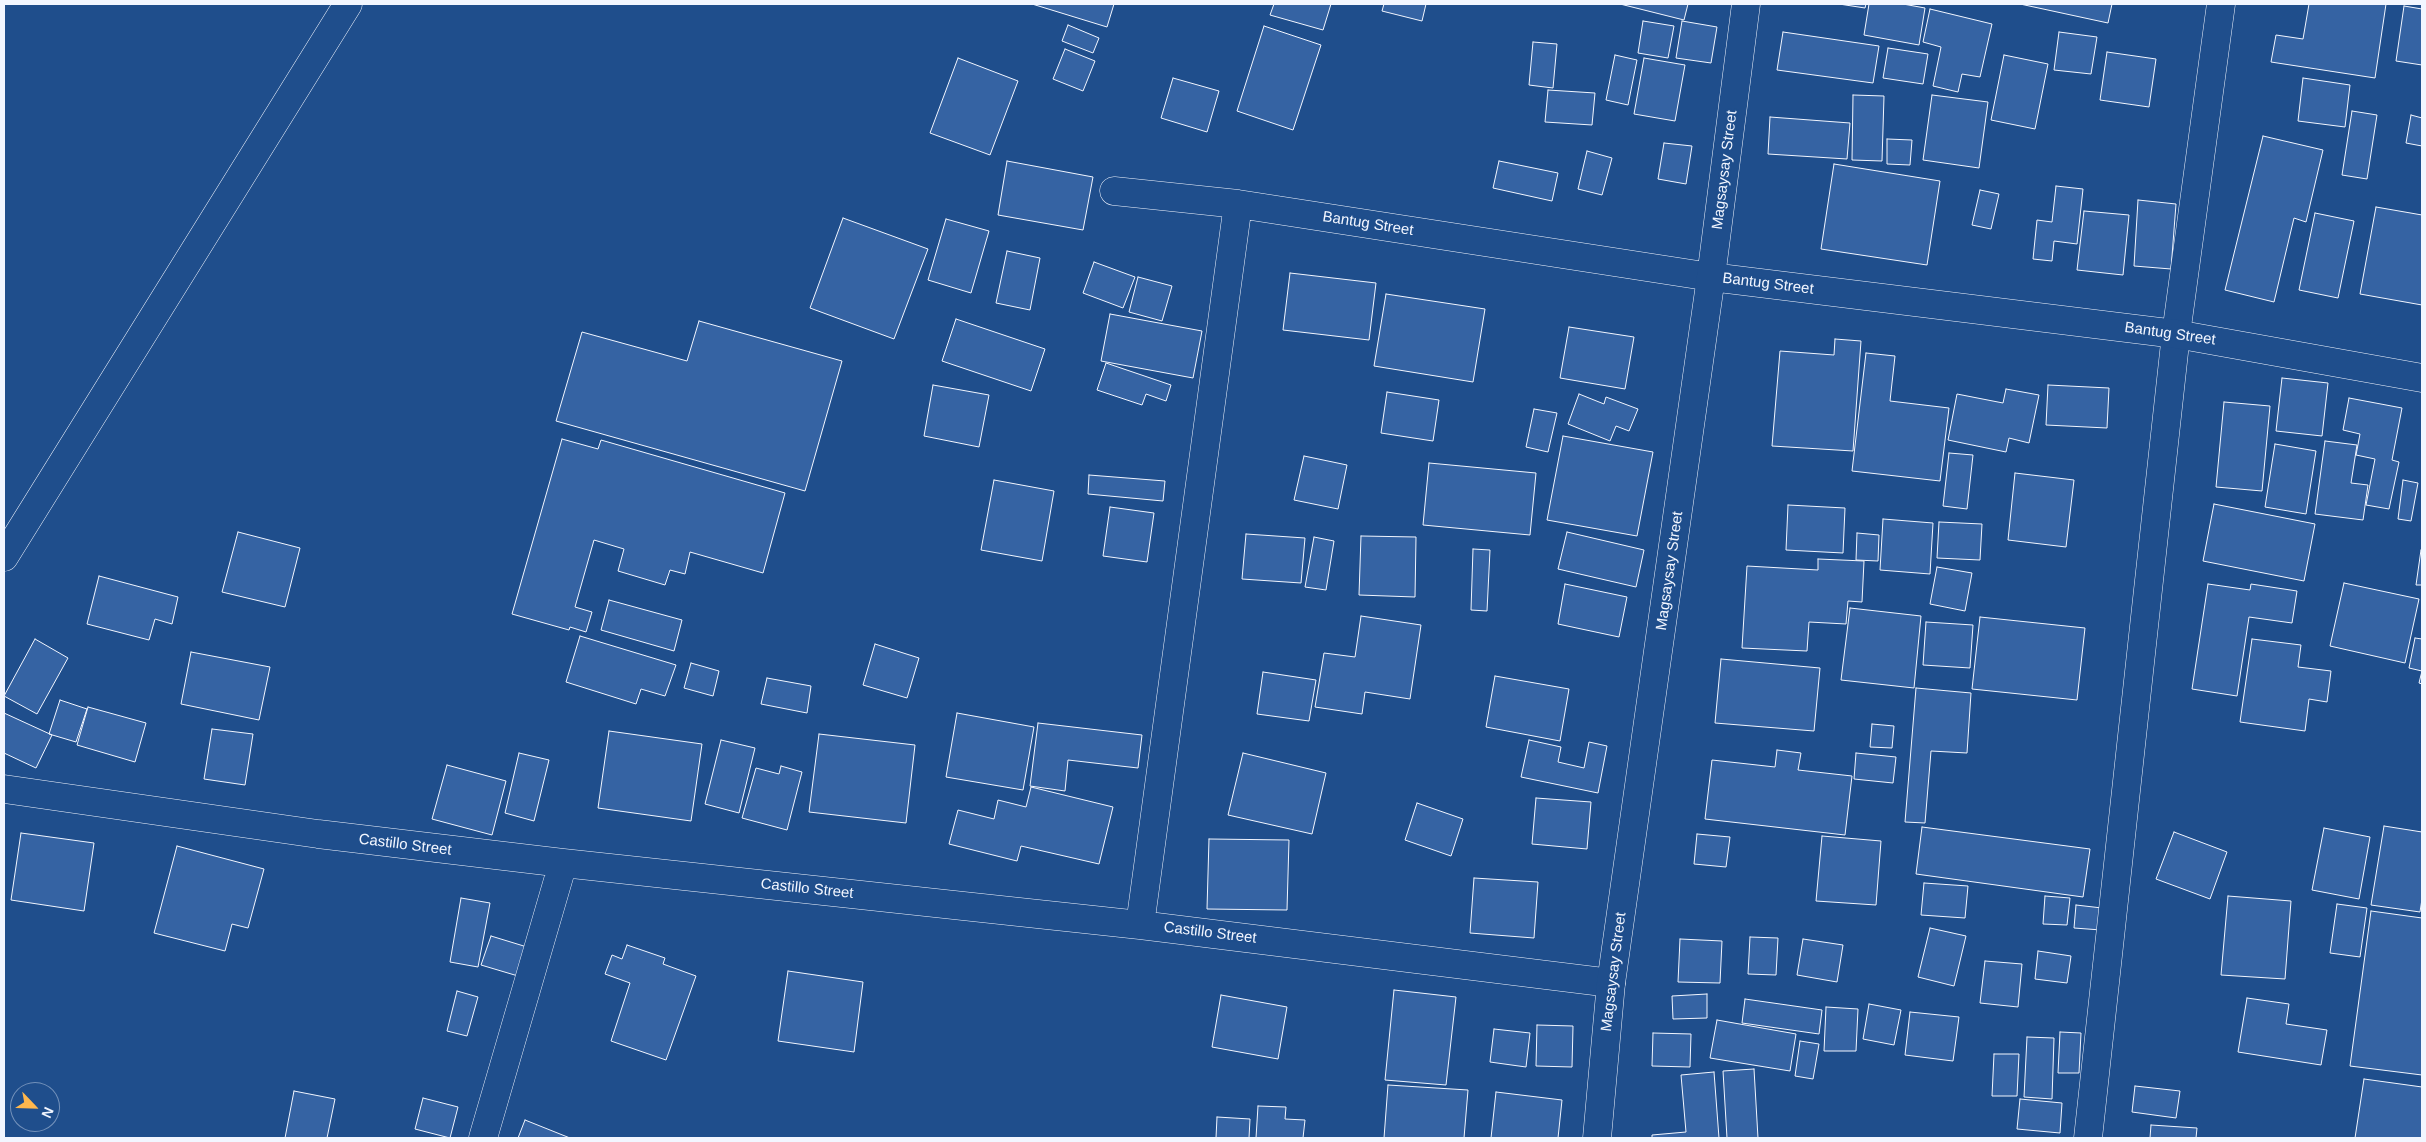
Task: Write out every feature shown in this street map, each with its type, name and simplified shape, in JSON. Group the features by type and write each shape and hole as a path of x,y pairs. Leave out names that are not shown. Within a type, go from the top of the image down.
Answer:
{"street":[{"path":"4,557 348,4"},
{"name":"Magsaysay Street","path":"1597,1138 1611,983 1711,278 1746,4"},
{"path":"2088,1138 2176,334 2221,4"},
{"name":"Bantug Street","path":"1114,191 1238,204 1711,278 2176,334 2422,378"},
{"path":"1140,925 1238,204"},
{"name":"Castillo Street","path":"4,789 318,834 563,864 1140,925 1611,983"},
{"path":"483,1138 563,864"}],"building":[{"path":"1032,4 1114,4 1107,27"},
{"path":"1274,4 1331,4 1323,30 1270,15"},
{"path":"1384,4 1426,4 1422,21 1382,11"},
{"path":"1620,4 1688,4 1684,20"},
{"path":"1839,4 1866,4 1865,8"},
{"path":"1869,4 1903,4 1925,8 1919,45 1864,35"},
{"path":"2020,4 2112,4 2108,23"},
{"path":"2309,4 2386,4 2375,78 2271,62 2276,35 2303,39"},
{"path":"2404,6 2422,9 2422,65 2396,61"},
{"path":"1930,9 1992,24 1980,77 1962,74 1958,92 1933,86 1941,47 1923,42"},
{"path":"1643,21 1674,26 1668,58 1638,53"},
{"path":"1682,21 1717,27 1711,63 1676,58"},
{"path":"1068,25 1099,38 1093,53 1062,41"},
{"path":"1264,26 1321,45 1293,130 1237,111"},
{"path":"1783,32 1879,46 1873,83 1777,70"},
{"path":"2059,32 2097,37 2091,74 2054,70"},
{"path":"1533,42 1557,44 1553,88 1529,85"},
{"path":"1888,48 1928,54 1923,84 1883,78"},
{"path":"1065,49 1095,61 1083,91 1053,79"},
{"path":"2107,52 2156,59 2149,107 2100,100"},
{"path":"1615,55 1637,60 1628,105 1606,100"},
{"path":"2004,55 2048,64 2035,129 1991,120"},
{"path":"958,58 1018,81 990,155 930,133"},
{"path":"1644,58 1685,65 1675,121 1634,114"},
{"path":"1173,78 1219,91 1207,132 1161,118"},
{"path":"2303,78 2350,85 2345,127 2298,121"},
{"path":"1548,90 1595,93 1592,125 1545,122"},
{"path":"1853,95 1884,96 1882,161 1852,160"},
{"path":"1932,95 1988,102 1979,168 1923,160"},
{"path":"2352,111 2377,115 2367,179 2342,175"},
{"path":"2411,115 2422,118 2422,146 2406,143"},
{"path":"1770,117 1850,123 1847,159 1768,154"},
{"path":"2263,136 2323,150 2306,222 2294,218 2274,302 2225,290"},
{"path":"1887,139 1912,140 1910,165 1887,164"},
{"path":"1664,143 1692,146 1686,184 1658,179"},
{"path":"1587,151 1612,158 1602,195 1578,189"},
{"path":"1007,161 1093,177 1083,230 998,215"},
{"path":"1499,161 1558,173 1552,201 1493,188"},
{"path":"1834,164 1940,181 1927,265 1821,249"},
{"path":"2056,186 2083,189 2077,244 2054,241 2052,261 2033,259 2037,220 2052,222"},
{"path":"1980,190 1999,194 1991,229 1972,225"},
{"path":"2138,200 2176,204 2171,269 2134,266"},
{"path":"2376,207 2422,215 2422,305 2360,294"},
{"path":"2084,211 2129,215 2123,275 2077,270"},
{"path":"2315,213 2354,221 2338,298 2299,290"},
{"path":"843,218 928,249 894,339 810,308"},
{"path":"946,219 989,231 971,293 928,280"},
{"path":"1007,251 1040,258 1030,310 996,303"},
{"path":"1094,262 1135,277 1123,308 1083,293"},
{"path":"1290,273 1376,283 1369,340 1283,330"},
{"path":"1138,277 1172,286 1162,321 1129,312"},
{"path":"1386,294 1485,309 1473,382 1374,366"},
{"path":"1110,314 1202,331 1193,378 1101,361"},
{"path":"956,319 1045,349 1031,391 942,361"},
{"path":"699,321 842,361 805,491 556,421 582,332 687,361"},
{"path":"1569,327 1634,337 1625,389 1560,378"},
{"path":"1835,339 1861,341 1853,451 1772,446 1780,351 1834,355"},
{"path":"1866,353 1895,356 1890,401 1949,408 1940,481 1852,471"},
{"path":"1106,363 1171,385 1166,401 1146,394 1142,405 1097,390"},
{"path":"2282,378 2328,383 2322,436 2276,431"},
{"path":"933,385 989,395 979,447 924,436"},
{"path":"2048,385 2109,388 2107,428 2046,425"},
{"path":"2006,389 2039,395 2029,443 2009,438 2006,452 1948,440 1957,394 2003,403"},
{"path":"1387,392 1439,400 1433,441 1381,433"},
{"path":"1579,394 1604,404 1606,397 1638,409 1629,431 1616,426 1610,441 1568,424"},
{"path":"2349,398 2402,408 2392,460 2399,462 2389,509 2366,505 2375,459 2356,455 2360,434 2343,430"},
{"path":"2224,402 2270,406 2262,491 2216,487"},
{"path":"1534,409 1557,413 1548,452 1526,447"},
{"path":"1563,436 1653,452 1637,536 1547,520"},
{"path":"562,439 598,449 601,440 785,493 763,573 690,552 685,574 670,570 665,585 618,571 624,549 594,540 575,607 592,612 586,632 570,627 569,630 512,614"},
{"path":"2325,441 2357,445 2351,483 2368,485 2363,520 2315,514"},
{"path":"2275,444 2316,451 2306,514 2265,507"},
{"path":"1949,453 1973,455 1967,509 1943,506"},
{"path":"1304,456 1347,465 1338,509 1294,500"},
{"path":"1429,463 1536,473 1530,535 1423,525"},
{"path":"2015,473 2074,480 2066,547 2008,540"},
{"path":"1089,475 1165,481 1163,501 1088,494"},
{"path":"994,480 1054,491 1042,561 981,550"},
{"path":"2403,480 2418,483 2411,521 2398,519"},
{"path":"2214,504 2315,524 2304,581 2203,561"},
{"path":"1788,505 1845,508 1843,553 1786,550"},
{"path":"1110,507 1154,513 1147,562 1103,556"},
{"path":"1883,519 1933,523 1930,574 1880,570"},
{"path":"1939,522 1982,524 1980,560 1937,558"},
{"path":"238,532 300,548 285,607 222,592"},
{"path":"1567,532 1644,550 1636,587 1558,569"},
{"path":"1857,533 1879,535 1878,561 1856,560"},
{"path":"1246,534 1305,538 1301,583 1242,579"},
{"path":"1361,536 1416,537 1415,597 1359,595"},
{"path":"1314,537 1334,541 1326,590 1305,587"},
{"path":"1473,549 1490,550 1487,611 1471,610"},
{"path":"2421,550 2422,585 2416,585"},
{"path":"1818,559 1864,561 1862,602 1848,601 1846,624 1809,622 1807,651 1742,648 1747,566 1818,570"},
{"path":"1937,567 1972,573 1965,611 1930,604"},
{"path":"99,576 178,597 172,624 155,619 149,640 87,624"},
{"path":"2344,583 2419,599 2405,663 2330,646"},
{"path":"1565,584 1627,597 1619,637 1558,624"},
{"path":"2208,584 2250,590 2251,584 2297,591 2292,623 2249,617 2237,696 2192,689"},
{"path":"609,600 682,620 674,651 601,630"},
{"path":"1850,608 1921,616 1914,688 1841,680"},
{"path":"1361,616 1421,625 1410,699 1365,692 1362,714 1315,707 1324,653 1355,657"},
{"path":"1980,617 2085,628 2077,700 1972,689"},
{"path":"1926,622 1973,625 1970,668 1923,665"},
{"path":"580,636 676,665 665,696 641,689 636,704 566,682"},
{"path":"2415,638 2422,639 2422,671 2409,668"},
{"path":"35,639 68,658 37,714 4,696"},
{"path":"2252,639 2301,645 2298,667 2331,671 2327,702 2309,699 2305,731 2240,722"},
{"path":"875,644 919,658 907,698 863,685"},
{"path":"191,652 270,667 259,720 181,704"},
{"path":"1721,659 1820,668 1814,731 1715,723"},
{"path":"691,663 719,671 713,696 684,688"},
{"path":"2422,671 2422,684 2419,683"},
{"path":"1263,672 1316,680 1309,721 1257,714"},
{"path":"1495,676 1569,689 1560,741 1486,727"},
{"path":"767,678 811,686 807,713 761,704"},
{"path":"1916,688 1971,693 1967,753 1931,751 1925,823 1905,822"},
{"path":"60,700 87,709 76,742 49,734"},
{"path":"88,707 146,723 135,762 77,745"},
{"path":"4,713 52,735 36,768 4,753"},
{"path":"957,713 1034,727 1023,790 946,777"},
{"path":"1038,723 1142,735 1138,768 1068,760 1065,791 1030,786"},
{"path":"1872,724 1894,726 1892,748 1870,747"},
{"path":"212,729 253,734 245,785 204,779"},
{"path":"609,731 702,744 691,821 598,808"},
{"path":"819,734 915,745 906,823 809,812"},
{"path":"721,740 755,748 739,813 705,804"},
{"path":"1529,740 1561,747 1558,762 1584,768 1589,742 1607,746 1598,793 1521,777"},
{"path":"1777,750 1801,753 1798,770 1852,776 1845,835 1705,819 1712,760 1775,767"},
{"path":"519,753 549,760 534,821 505,813"},
{"path":"1243,753 1326,773 1312,834 1228,815"},
{"path":"1856,753 1896,757 1893,783 1854,779"},
{"path":"447,765 506,781 492,835 432,819"},
{"path":"781,766 802,772 787,830 742,818 756,768 779,774"},
{"path":"1031,787 1113,807 1099,864 1021,846 1017,861 949,844 958,810 994,819 998,800 1026,807"},
{"path":"1536,798 1591,802 1587,849 1532,844"},
{"path":"1417,803 1463,819 1451,856 1405,840"},
{"path":"2384,826 2422,832 2422,899 2420,912 2371,905"},
{"path":"1922,827 2090,849 2083,897 1916,874"},
{"path":"2324,828 2370,837 2359,899 2312,890"},
{"path":"2174,832 2227,852 2210,899 2156,879"},
{"path":"21,833 94,843 84,911 11,900"},
{"path":"1697,834 1730,837 1726,867 1694,864"},
{"path":"1822,836 1881,841 1876,905 1816,901"},
{"path":"1209,839 1289,840 1287,910 1207,909"},
{"path":"177,846 264,869 248,928 232,924 225,951 154,933"},
{"path":"1474,878 1538,882 1534,938 1470,933"},
{"path":"1924,883 1968,886 1965,918 1921,915"},
{"path":"2045,896 2070,898 2067,925 2043,924"},
{"path":"2228,896 2291,901 2285,979 2221,975"},
{"path":"461,898 490,903 478,967 450,962"},
{"path":"2337,904 2367,908 2360,957 2330,953"},
{"path":"2076,905 2102,908 2101,930 2074,928"},
{"path":"2371,911 2422,918 2422,1075 2350,1066"},
{"path":"1930,928 1966,936 1954,986 1918,977"},
{"path":"491,936 527,947 518,976 481,965"},
{"path":"1750,937 1778,938 1776,975 1748,974"},
{"path":"1680,939 1722,941 1720,983 1678,982"},
{"path":"1803,939 1843,945 1837,982 1797,975"},
{"path":"627,945 665,958 663,964 696,976 666,1060 611,1041 630,983 605,974 612,955 622,959"},
{"path":"2038,951 2071,956 2067,983 2035,979"},
{"path":"1985,961 2022,964 2018,1007 1980,1003"},
{"path":"788,971 863,982 854,1052 778,1041"},
{"path":"1394,990 1456,997 1446,1085 1385,1080"},
{"path":"457,991 478,997 467,1036 447,1031"},
{"path":"1707,994 1707,1018 1673,1019 1672,996"},
{"path":"1221,995 1287,1007 1278,1059 1212,1047"},
{"path":"2247,998 2289,1004 2286,1024 2327,1030 2321,1065 2238,1052"},
{"path":"1745,999 1822,1010 1819,1034 1742,1023"},
{"path":"1869,1004 1901,1010 1894,1045 1863,1039"},
{"path":"1826,1007 1858,1009 1856,1051 1824,1051"},
{"path":"1910,1012 1959,1017 1953,1061 1905,1055"},
{"path":"1717,1020 1796,1034 1790,1071 1710,1058"},
{"path":"1537,1025 1573,1026 1572,1067 1536,1066"},
{"path":"1494,1029 1530,1033 1526,1067 1490,1062"},
{"path":"2060,1032 2081,1033 2079,1073 2058,1073"},
{"path":"1653,1033 1691,1034 1690,1067 1652,1066"},
{"path":"2027,1037 2054,1038 2052,1099 2024,1097"},
{"path":"1800,1041 1819,1044 1813,1079 1795,1076"},
{"path":"1994,1054 2019,1054 2017,1096 1992,1096"},
{"path":"1754,1069 1758,1138 1727,1138 1723,1071"},
{"path":"1714,1072 1719,1138 1652,1138 1652,1135 1686,1132 1681,1075"},
{"path":"2364,1079 2422,1087 2422,1138 2355,1138"},
{"path":"1388,1085 1468,1090 1464,1138 1384,1138"},
{"path":"2135,1086 2180,1091 2176,1118 2132,1112"},
{"path":"294,1091 335,1099 327,1138 285,1138"},
{"path":"1496,1092 1562,1100 1558,1138 1491,1138"},
{"path":"423,1098 458,1107 450,1138 415,1129"},
{"path":"2020,1099 2062,1103 2060,1133 2017,1129"},
{"path":"1258,1106 1286,1107 1285,1119 1305,1120 1303,1138 1256,1138"},
{"path":"1217,1117 1250,1119 1249,1138 1216,1138"},
{"path":"525,1120 570,1138 518,1138"},
{"path":"2151,1125 2197,1128 2196,1138 2150,1138"}]}
